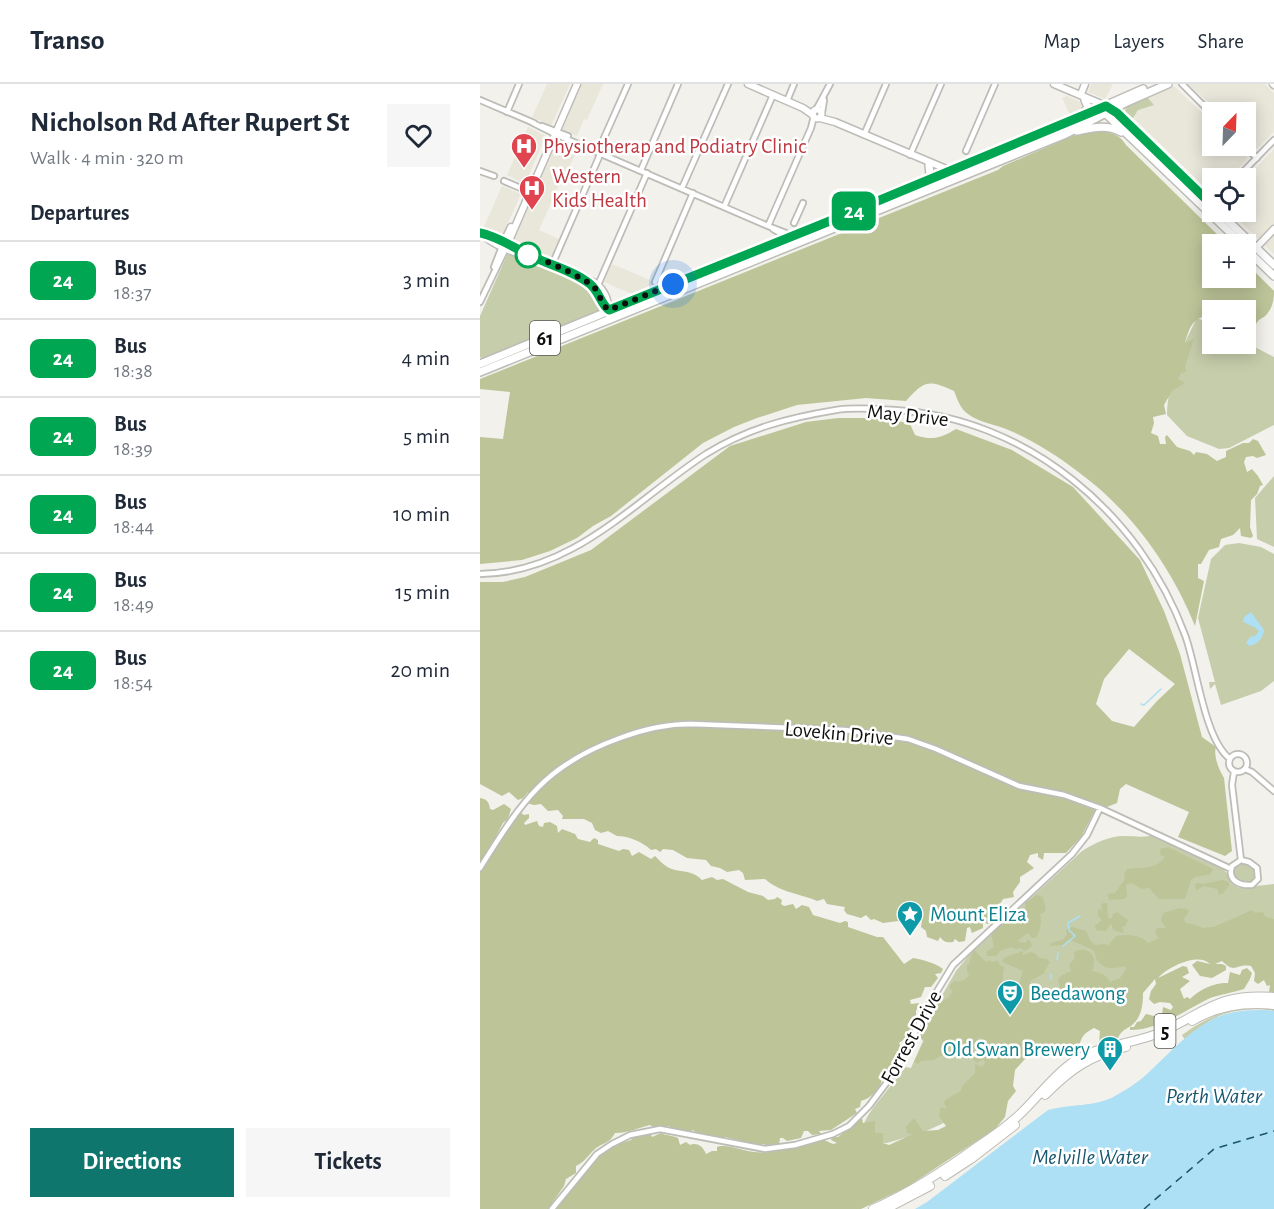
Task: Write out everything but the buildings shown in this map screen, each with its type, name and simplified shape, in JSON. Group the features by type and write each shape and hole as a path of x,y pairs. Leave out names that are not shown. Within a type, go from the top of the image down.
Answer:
{"highway":[{"name":"5","path":"873,1209 927,1182 985,1142 1016,1118 1058,1074 1082,1057 1112,1045 1159,1034 1199,1011 1224,1000 1245,996 1274,997"},
{"name":"5","path":"886,1209 931,1186 992,1144 1025,1117 1069,1073 1092,1058 1166,1035 1218,1009 1243,1004 1274,1005"}],"main road":[{"path":"505,245 575,84"},
{"path":"748,84 953,176 970,173"},
{"path":"1054,84 1122,118 1202,197"},
{"path":"1081,117 1088,109 1083,97 1085,84"},
{"name":"61","path":"480,372 1066,134 1106,109 1157,84"},
{"name":"61","path":"480,364 1081,117 1127,102 1168,84"},
{"path":"1122,118 1121,110 1127,102"},
{"path":"1106,109 1144,150"},
{"path":"1066,134 1091,128 1111,127 1123,133 1202,198"},
{"path":"927,163 930,175 927,181"},
{"path":"1225,222 1236,234"},
{"path":"1227,222 1237,234"},
{"path":"1256,242 1274,229"},
{"path":"480,233 598,285 610,306 607,321"},
{"path":"1256,253 1274,265"},
{"path":"1256,257 1274,276"},
{"path":"582,278 597,290 605,308 618,316"}],"street":[{"path":"507,112 519,84"},
{"path":"552,265 628,84"},
{"path":"640,170 678,84"},
{"path":"682,188 728,84"},
{"path":"787,101 794,84"},
{"path":"768,226 830,84"},
{"path":"864,135 886,84"},
{"path":"910,155 941,84"},
{"path":"966,151 996,84"},
{"path":"1182,84 1202,104"},
{"path":"724,207 773,95"},
{"path":"480,100 768,226 797,244"},
{"path":"1247,168 1274,140"},
{"path":"480,171 494,176"},
{"path":"598,285 647,173"},
{"path":"504,181 529,191"},
{"path":"655,282 693,193"},
{"path":"794,223 803,203"},
{"path":"786,248 787,238"},
{"path":"480,302 505,245"},
{"name":"May Drive","path":"480,574 531,567 565,554 611,525 707,454 741,435 769,424 792,417 851,409 912,411 954,419 1000,435 1046,459 1108,511 1127,532 1157,573 1175,609 1190,650 1212,730 1219,748 1230,759"},
{"name":"Lovekin Drive","path":"480,868 520,807 560,767 609,742 645,729 673,724 729,724 846,730 908,739 936,749 1018,786 1064,795 1100,808 1231,869"},
{"path":"1234,772 1245,769 1247,763 1244,757 1235,755 1230,759 1230,767 1234,772 1232,785 1241,860"},
{"path":"1245,769 1274,792"},
{"name":"Forrest Drive","path":"552,1209 597,1154 612,1143 630,1136 660,1129 765,1149 795,1145 833,1134 849,1126 891,1079 925,1011 953,965 1072,854 1087,835 1100,808"},
{"path":"1241,860 1250,862 1259,873 1256,882 1252,885 1241,885 1232,878 1231,869 1241,860"}],"shaded area":[{"path":"547,84 570,84 550,125 532,117"},
{"path":"581,84 603,84 577,136 562,130"},
{"path":"1091,84 1113,84 1105,99 1088,92"},
{"path":"1188,84 1265,84 1274,93 1274,132 1257,149 1256,102 1208,102"},
{"path":"1174,86 1202,113 1202,156 1246,156 1248,158 1238,168 1202,168 1202,184 1125,110 1127,105"},
{"path":"1067,96 1082,103 1084,108 1070,115 1062,98"},
{"path":"528,127 546,136 525,184 507,175"},
{"path":"558,140 578,149 567,167 539,230 559,239 551,258 515,242 514,239"},
{"path":"1274,149 1274,254 1256,237 1256,234 1253,234 1240,222 1256,222 1256,168"},
{"path":"502,186 521,194 503,234 499,236 483,229"},
{"path":"612,264 657,283 632,294 604,282"}],"green space":[{"path":"1147,97 1154,105 1138,110 1133,118 1125,111 1127,105"},
{"path":"1089,129 1119,137 1202,222 1217,234 1202,234 1202,288 1256,288 1256,273 1274,291 1271,309 1256,324 1256,300 1202,300 1202,317 1193,323 1185,343 1194,339 1185,366 1186,372 1181,373 1178,379 1185,383 1172,391 1164,405 1166,414 1153,417 1151,433 1158,436 1160,444 1166,444 1167,435 1177,447 1190,451 1194,455 1196,452 1207,454 1217,461 1226,457 1226,451 1243,443 1249,443 1253,439 1258,441 1266,455 1257,458 1246,457 1244,462 1247,472 1252,469 1263,485 1251,500 1250,527 1253,536 1251,538 1241,536 1240,528 1233,535 1221,539 1219,547 1209,550 1201,564 1198,564 1198,578 1204,581 1195,626 1174,582 1147,540 1096,486 1034,442 972,417 965,412 954,391 932,384 917,389 906,401 866,398 797,405 734,427 703,443 611,516 577,538 550,551 522,560 480,564 480,437 503,439 510,392 480,389 480,379 998,170"},
{"path":"511,253 584,282 590,286 601,304 598,312 483,359 480,357 480,316 507,255"},
{"path":"1197,318 1202,320 1202,354 1256,354 1256,348 1274,357 1274,425 1229,448 1219,449 1187,436 1167,415 1176,365"},
{"path":"838,418 887,418 910,424 915,435 931,438 956,429 1012,450 1073,487 1140,560 1164,611 1180,654 1202,737 1216,747 1217,762 1224,778 1232,851 1225,856 1178,837 1189,812 1126,784 1120,789 1117,803 1094,812 1081,837 1066,853 1044,853 1043,860 1038,857 1038,853 1030,855 1027,862 1034,868 1020,877 1020,882 1013,892 1014,897 1003,899 1000,904 1000,916 988,924 983,922 983,928 972,933 970,927 967,928 965,941 959,942 955,939 949,942 940,937 938,941 927,937 926,931 921,927 922,920 901,924 898,921 883,923 871,920 866,915 861,918 847,914 845,907 827,904 824,899 817,901 784,890 765,879 745,880 743,873 739,870 727,872 711,866 706,860 687,858 673,850 663,849 660,852 656,849 651,850 630,838 617,836 608,831 601,833 595,830 592,823 584,819 562,819 563,816 558,810 548,811 541,804 526,803 528,792 518,800 509,792 502,796 480,784 480,582 503,582 525,577 591,550 730,446 806,422","holes":["1129,649 1175,684 1134,727 1112,721 1096,704 1104,679"]},
{"path":"1274,476 1274,547 1257,539 1255,498"},
{"path":"1239,543 1261,547 1274,554 1274,681 1261,691 1221,705 1215,684 1210,689 1209,682 1215,682 1198,618 1211,559 1225,545"},
{"path":"480,798 487,801 490,809 493,810 504,804 511,809 508,819 503,823 480,866"},
{"path":"518,811 524,815 529,814 525,825 537,821 539,826 543,827 544,823 550,822 557,826 558,833 562,829 575,834 578,839 590,842 594,838 598,840 598,844 619,851 629,850 632,856 639,852 651,859 655,856 672,869 692,873 702,880 712,877 717,880 723,879 768,900 777,897 782,900 781,904 784,906 793,904 796,909 802,905 809,907 813,915 840,923 845,921 848,922 848,927 883,937 904,964 913,958 932,963 943,969 941,973 935,974 938,978 931,987 925,987 921,997 910,1000 911,1004 919,1003 916,1019 912,1022 915,1025 907,1033 906,1038 899,1043 902,1051 889,1072 882,1075 881,1084 876,1091 861,1101 860,1107 855,1109 857,1113 831,1130 819,1131 821,1134 812,1135 804,1131 801,1138 787,1141 780,1138 779,1145 768,1147 764,1144 759,1145 725,1137 699,1135 693,1130 689,1133 674,1130 668,1126 659,1128 650,1125 615,1133 576,1166 576,1173 566,1179 564,1186 548,1209 480,1209 480,872"},
{"path":"1154,835 1219,866 1227,873 1231,883 1239,888 1274,884 1274,921 1136,973 1010,1050 946,1122 924,1132 880,1143 864,1124 905,1067 911,1068 923,1041 920,1034 956,971 970,954 1082,851 1113,837"},
{"path":"1168,847 1213,869 1211,874 1191,880 1185,899 1159,899 1149,888 1142,889 1132,883 1126,885 1127,896 1124,899 1109,900 1107,894 1115,893 1125,879 1124,874 1127,869 1158,864 1165,856 1161,856 1160,849"},
{"path":"1238,864 1247,864 1256,871 1255,879 1251,883 1237,881 1232,875 1234,867"},
{"path":"1222,880 1229,882 1229,886 1219,895 1217,889 1204,886 1197,890 1195,888 1196,883"},
{"path":"1036,895 1043,897 1046,910 1040,914 1041,925 1038,935 1032,938 1028,933 1017,941 1025,943 1029,939 1032,946 1025,951 1011,947 1000,951 996,956 987,956 986,952 994,947 991,933 997,925 1004,921 1007,923 1008,918 1012,921 1011,917 1015,911 1022,913 1026,910 1025,903"},
{"path":"1103,903 1107,903 1108,918 1112,918 1117,912 1128,920 1122,927 1124,933 1113,930 1111,923 1106,931 1096,930 1095,926 1102,920 1098,916 1098,909 1102,910"},
{"path":"1180,908 1187,909 1189,912 1184,918 1185,923 1203,928 1214,927 1252,910 1255,913 1263,912 1265,917 1274,919 1274,993 1269,992 1270,985 1267,986 1264,980 1258,984 1254,981 1255,973 1251,966 1233,968 1222,961 1215,964 1226,966 1226,970 1212,978 1200,976 1192,965 1197,961 1210,964 1205,961 1191,960 1169,969 1158,978 1183,966 1187,967 1189,973 1182,977 1190,981 1180,989 1184,999 1187,997 1190,999 1207,987 1228,983 1230,972 1240,975 1242,970 1247,968 1252,973 1244,989 1208,999 1151,1027 1130,1030 1130,1027 1134,1027 1146,1014 1158,1019 1162,1015 1163,1007 1171,1010 1173,1007 1170,1003 1154,1004 1149,999 1156,984 1155,979 1143,993 1142,1008 1138,1018 1118,1038 1114,1039 1113,1036 1107,1043 1099,1044 1100,1031 1094,1028 1083,1036 1075,1053 1068,1055 1064,1047 1044,1046 1024,1060 1015,1070 1013,1086 1016,1091 1008,1101 1005,1117 995,1129 907,1187 861,1209 554,1209 593,1161 612,1146 650,1133 652,1137 661,1133 676,1137 680,1145 686,1142 690,1145 698,1145 706,1154 717,1151 717,1147 721,1146 761,1152 807,1145 811,1141 815,1143 824,1140 833,1144 837,1143 831,1140 832,1137 838,1137 862,1118 863,1123 875,1121 875,1133 883,1133 883,1143 889,1145 913,1134 907,1133 906,1127 914,1118 923,1131 938,1130 946,1126 939,1116 941,1107 947,1109 945,1100 961,1091 962,1086 975,1073 975,1064 982,1067 985,1063 984,1059 977,1063 972,1058 976,1055 981,1039 979,1037 970,1049 967,1045 953,1039 945,1056 921,1061 918,1064 914,1062 924,1041 920,1036 921,1029 929,1023 927,1017 930,1016 934,1005 948,998 953,991 950,985 969,975 967,965 970,963 974,950 986,962 998,961 1004,967 1002,985 1011,985 1014,1001 1021,999 1017,992 1023,971 1002,962 1004,958 1023,951 1023,955 1031,952 1039,958 1047,959 1050,962 1043,974 1030,981 1035,992 1046,998 1058,995 1061,991 1058,980 1062,975 1071,971 1069,965 1075,958 1074,952 1079,950 1091,953 1094,961 1092,971 1103,974 1110,982 1120,978 1126,969 1124,966 1113,968 1103,966 1097,960 1093,950 1070,940 1063,945 1050,946 1051,943 1062,940 1067,935 1066,930 1072,927 1086,931 1095,945 1108,946 1116,936 1125,935 1137,936 1148,943 1159,938 1155,933 1157,928 1166,928 1161,920 1163,913"},
{"path":"1256,1007 1274,1009 1274,1011 1257,1009 1231,1012 1208,1022 1185,1040 1182,1035 1217,1015 1235,1010"}],"water":[{"path":"1251,612 1264,630 1260,640 1250,646 1246,643 1259,631 1243,622 1244,617"},
{"path":"1246,1010 1274,1011 1274,1209 915,1209 1048,1110 1108,1100 1139,1081 1183,1040 1215,1018"}],"waterway":[{"path":"1141,704 1144,705 1161,689"},
{"path":"1063,946 1075,936 1069,930 1068,923 1080,916"},
{"path":"1057,960 1058,953"},
{"path":"1051,974 1051,979"}],"ferry route":[{"path":"1144,1209 1214,1149 1274,1131"}],"bus line":[{"name":"24","path":"480,233 488,234 582,278 597,290 605,308 609,310 1106,106 1117,113 1202,195"}],"place":[{"name":"Physiotherap and Podiatry Clinic","path":"524,169"},
{"name":"Western Kids Health","path":"532,211"},
{"name":"Mount Eliza","path":"910,937"},
{"name":"Beedawong","path":"1010,1016"},
{"name":"Old Swan Brewery","path":"1110,1072"}],"route":[{"path":"528,255 582,278 597,290 605,308 609,310 673,284"}],"water label":[{"name":"Perth Water","path":"1214,1095"},
{"name":"Melville Water","path":"1090,1156"}]}
